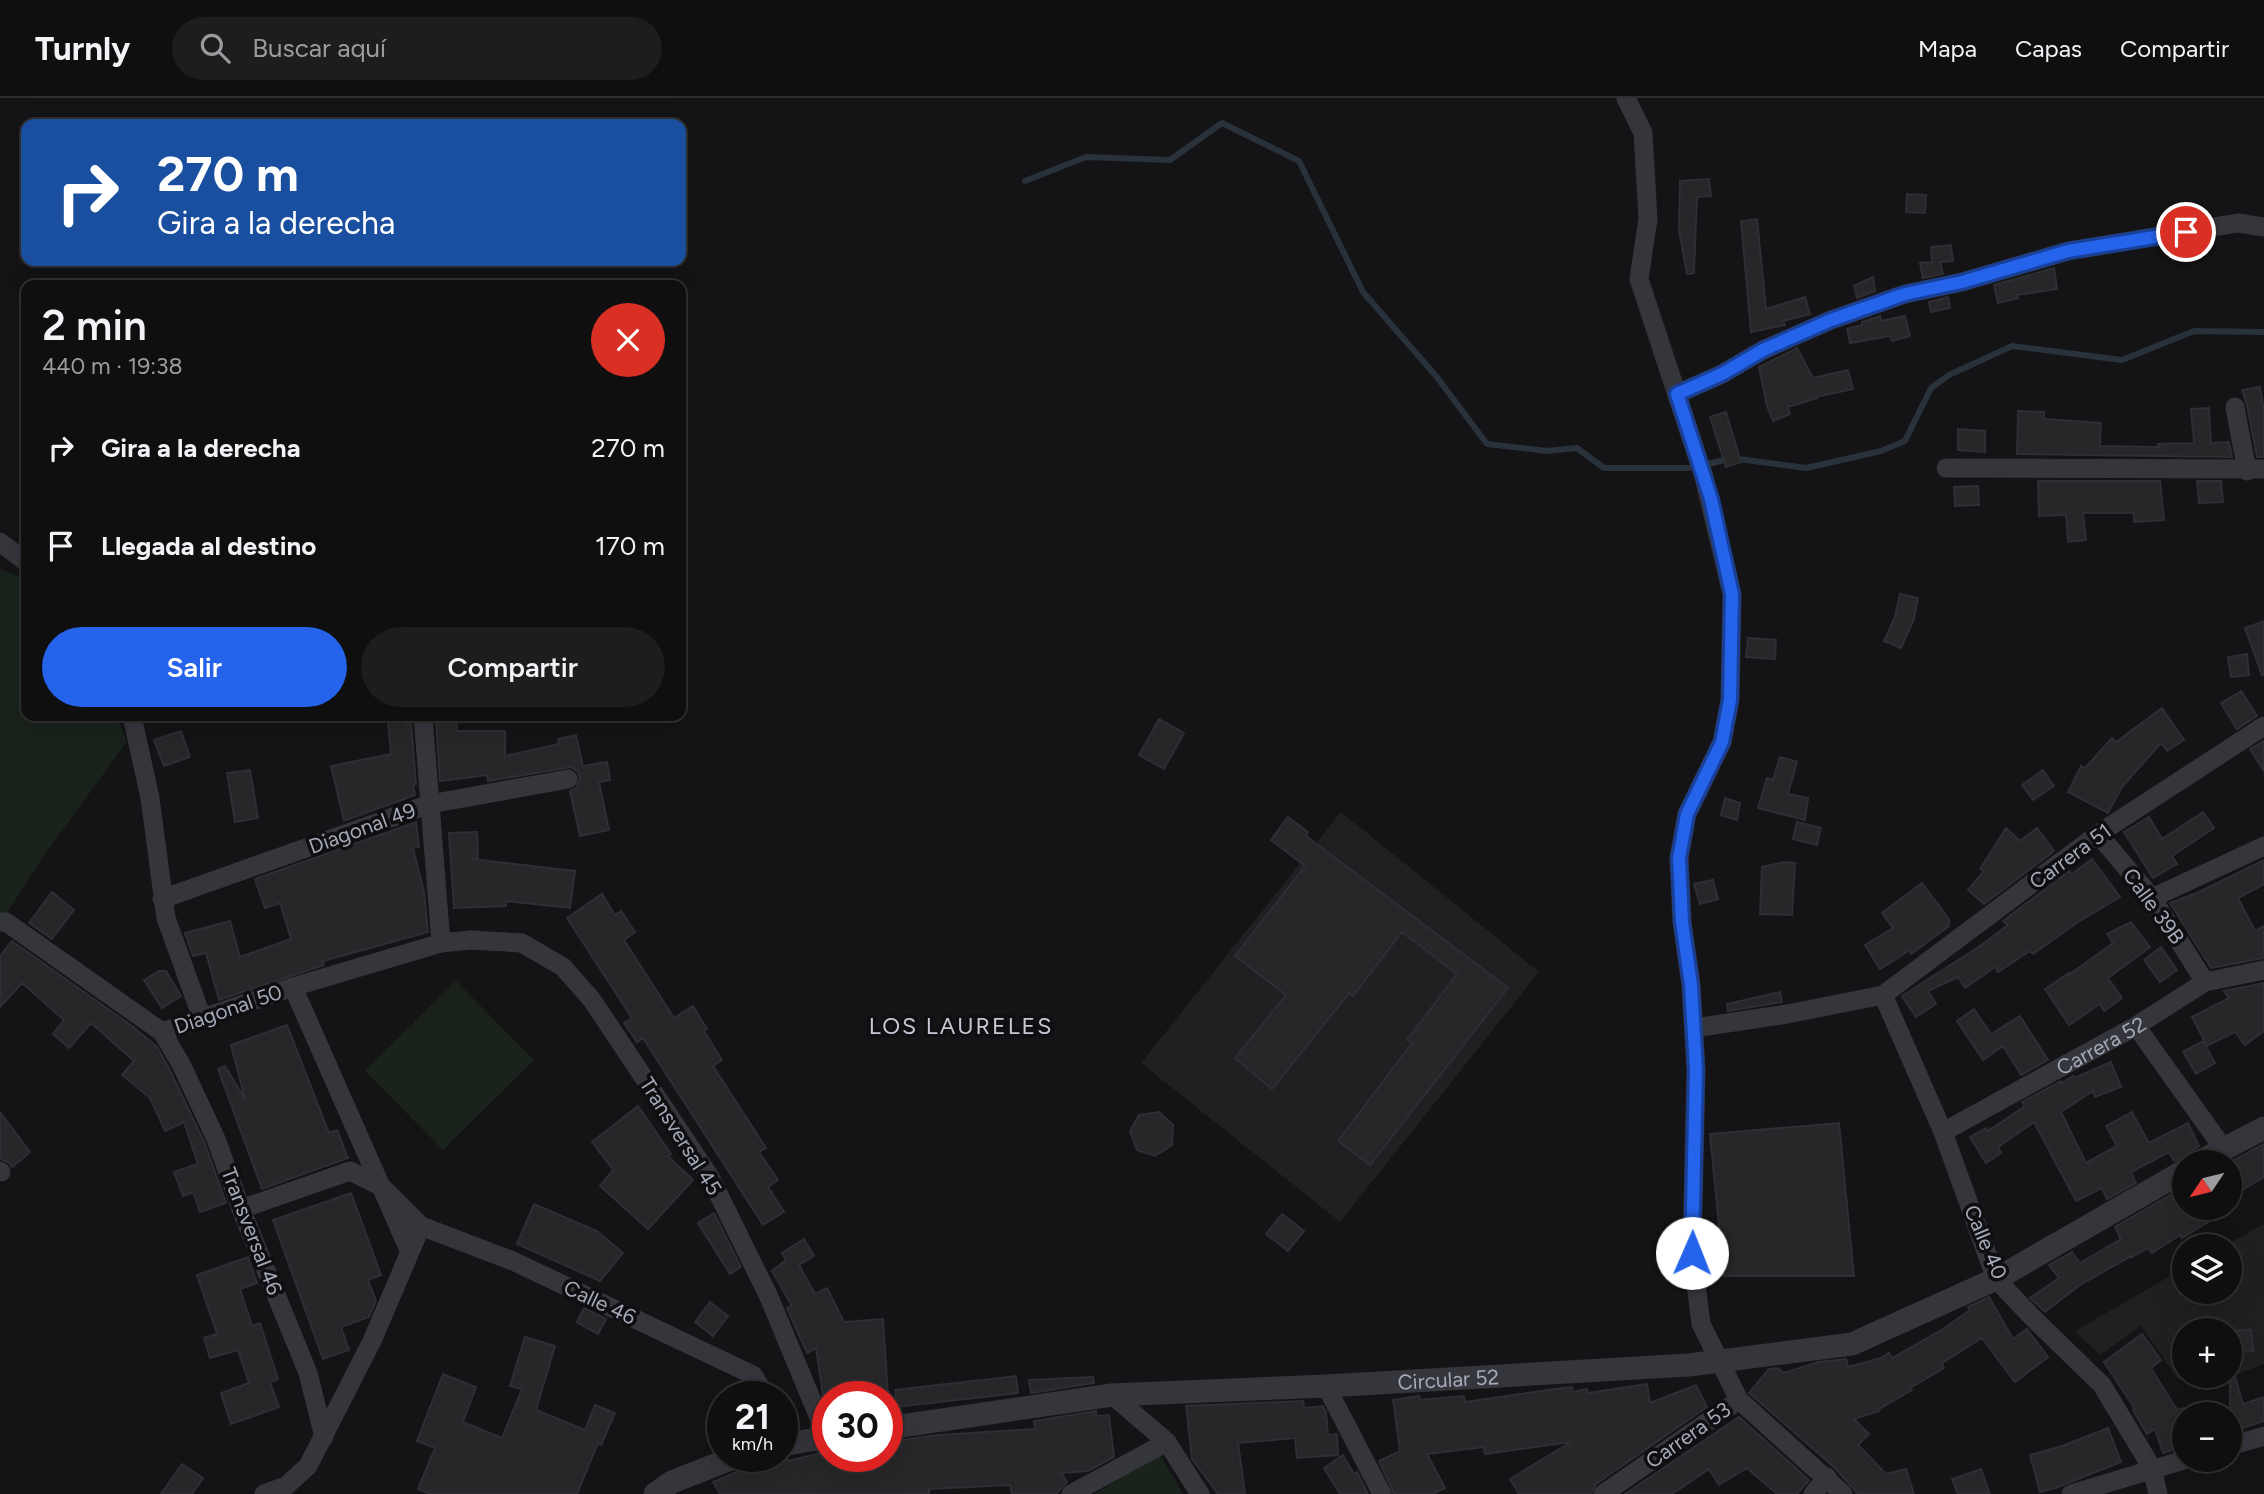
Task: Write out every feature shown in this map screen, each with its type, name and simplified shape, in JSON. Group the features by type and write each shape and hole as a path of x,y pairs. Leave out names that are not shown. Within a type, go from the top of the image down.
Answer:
{"street":[{"path":"1626,98 1644,140 1648,219 1639,279 1711,499 1732,594 1730,700 1722,742 1687,814 1679,858 1682,922 1691,985 1696,1070 1692,1253 1701,1324 1739,1400 1843,1494"},
{"path":"1677,394 1722,374 1763,350 1820,325 1905,294 1962,282 2068,251 2238,223 2264,227"},
{"path":"1947,468 2256,470 2235,407"},
{"path":"0,542 21,558"},
{"path":"133,721 150,798 166,918 202,1018"},
{"path":"422,721 441,943"},
{"name":"Carrera 51","path":"1883,995 2098,834 2264,726"},
{"name":"Diagonal 49","path":"162,899 429,804 568,779"},
{"name":"Calle 39B","path":"2098,834 2152,898 2205,982"},
{"path":"2152,898 2264,846"},
{"name":"Diagonal 50","path":"2,924 162,1032 293,987 441,943"},
{"name":"Transversal 45","path":"441,943 471,940 522,943 563,967 593,1000 710,1177 769,1297 812,1401"},
{"name":"Carrera 52","path":"1942,1132 2136,1026 2205,982 2264,970"},
{"path":"293,987 410,1250"},
{"path":"1693,1028 1787,1014 1883,995"},
{"name":"Calle 40","path":"1883,995 1942,1132 1996,1279 2102,1385 2152,1468 2158,1494"},
{"path":"2136,1026 2223,1148"},
{"name":"Transversal 46","path":"162,1032 181,1064 216,1139 307,1373 324,1437"},
{"path":"2220,1150 2264,1128"},
{"path":"242,1209 350,1171 382,1187 421,1226 372,1341 308,1466 286,1486 264,1494"},
{"path":"1996,1279 2172,1178"},
{"name":"Calle 46","path":"421,1226 513,1261 753,1375 757,1381"},
{"name":"Circular 52","path":"903,1426 1112,1395 1326,1386 1689,1365 1852,1344 1996,1279"},
{"path":"1326,1386 1382,1494"},
{"path":"1112,1395 1167,1442 1200,1494"},
{"name":"Carrera 53","path":"1603,1494 1739,1400"},
{"path":"2242,1442 2264,1436"},
{"path":"1071,1494 1167,1442"},
{"path":"2071,1494 2172,1463"},
{"path":"655,1494 672,1482 707,1468"},
{"path":"1813,1494 1827,1477"}],"shaded area":[{"path":"0,569 21,576 21,721 119,721 127,742 49,848 5,916 0,916"},
{"path":"1341,812 1539,972 1340,1222 1141,1063"},
{"path":"456,981 534,1060 443,1150 365,1071"},
{"path":"2264,1224 2264,1364 2242,1372 2242,1318 2172,1318 2172,1371 2141,1326 2100,1355 2075,1331 2172,1275 2172,1304 2242,1304 2242,1236"},
{"path":"1160,1455 1183,1494 1094,1494"}],"building":[{"path":"1709,179 1711,196 1697,197 1694,273 1687,274 1679,230 1680,181"},
{"path":"1907,194 1926,195 1925,213 1906,212"},
{"path":"1757,219 1766,309 1805,297 1810,314 1783,321 1785,325 1751,332 1741,221"},
{"path":"2189,244 2192,256 2173,260 2169,247"},
{"path":"1951,245 1953,261 1940,262 1943,274 1923,278 1920,263 1932,262 1931,247"},
{"path":"2054,268 2057,289 2017,295 2018,298 1998,303 1994,285"},
{"path":"1873,277 1875,291 1857,298 1854,286"},
{"path":"1948,297 1950,308 1931,312 1929,302"},
{"path":"1880,316 1881,321 1905,316 1910,336 1892,341 1890,336 1850,343 1847,329"},
{"path":"1797,348 1813,378 1848,370 1853,389 1816,397 1788,407 1790,414 1773,421 1759,367"},
{"path":"2260,387 2264,411 2264,457 2257,457 2242,390"},
{"path":"2209,408 2211,443 2229,442 2232,457 2017,454 2018,411 2044,412 2044,419 2101,423 2100,446 2159,447 2158,444 2194,443 2191,409"},
{"path":"1726,412 1741,462 1726,467 1710,417"},
{"path":"1958,429 1985,431 1985,452 1958,450"},
{"path":"2038,481 2160,481 2164,520 2134,522 2134,513 2083,513 2086,540 2068,542 2066,515 2039,516"},
{"path":"2197,481 2221,481 2223,502 2199,503"},
{"path":"1978,486 1979,505 1955,506 1954,487"},
{"path":"1900,594 1918,598 1914,619 1901,648 1884,641 1895,617"},
{"path":"2264,621 2264,675 2262,675 2245,628"},
{"path":"1748,638 1776,640 1775,659 1746,657"},
{"path":"2247,654 2249,675 2231,677 2228,657"},
{"path":"2241,691 2257,716 2237,729 2221,703"},
{"path":"2162,708 2184,740 2167,751 2161,743 2122,787 2108,813 2068,792 2081,766 2085,768 2112,738 2116,742"},
{"path":"1159,719 1184,733 1164,769 1139,755"},
{"path":"406,721 406,724 411,723 415,795 344,821 331,766 391,754 388,722"},
{"path":"436,721 456,721 457,731 505,731 505,756 559,744 558,739 576,735 583,766 607,762 610,780 599,782 609,830 580,836 570,791 576,788 580,778 578,772 571,767 488,781 487,775 440,781"},
{"path":"181,731 190,757 164,766 154,740"},
{"path":"2264,741 2264,771 2250,749"},
{"path":"1780,757 1797,762 1788,794 1808,798 1805,820 1758,808 1767,778 1773,780"},
{"path":"250,770 258,818 235,822 227,773"},
{"path":"2043,770 2054,786 2033,800 2022,785"},
{"path":"1725,798 1740,803 1737,820 1721,815"},
{"path":"2203,812 2214,828 2172,856 2177,864 2153,878 2124,832 2149,817 2162,839"},
{"path":"1288,817 1308,832 1306,836 1508,988 1370,1165 1338,1141 1412,1043 1407,1040 1457,974 1402,932 1353,996 1349,993 1272,1089 1235,1058 1286,995 1235,956 1305,866 1271,840"},
{"path":"416,822 419,847 413,848 424,892 428,932 323,961 324,965 219,1000 206,953 193,956 185,933 230,921 240,957 291,939 280,903 265,908 255,879"},
{"path":"1797,822 1821,828 1817,845 1793,839"},
{"path":"2006,828 2020,841 2037,828 2054,851 1984,904 1968,890 1984,871 1980,869"},
{"path":"477,832 478,858 472,859 575,871 570,908 506,901 506,906 454,908 449,833"},
{"path":"2092,859 2120,897 2078,922 2033,954 2030,951 1998,972 1995,967 1965,988 1958,977 1928,991 1936,1004 1916,1017 1902,996 1980,946 2008,925 2003,921 2069,871 2072,874"},
{"path":"2264,860 2264,884 2238,898 2255,931 2264,926 2264,958 2211,968 2170,903"},
{"path":"1784,862 1795,863 1792,915 1760,914 1762,867"},
{"path":"1713,880 1718,899 1700,904 1694,884"},
{"path":"1922,883 1949,919 1949,926 1911,954 1910,950 1880,969 1865,945 1893,928 1882,913"},
{"path":"52,892 74,910 52,939 29,923"},
{"path":"602,894 615,915 621,911 635,932 624,940 674,1018 693,1006 707,1029 704,1031 722,1060 713,1066 766,1148 759,1152 778,1180 768,1187 784,1212 763,1225 643,1038 637,1042 624,1023 632,1018 567,918"},
{"path":"2131,922 2150,947 2108,978 2122,998 2104,1011 2100,1004 2069,1025 2045,989 2113,943 2107,934"},
{"path":"12,941 132,1026 157,1047 205,1144 226,1203 200,1212 193,1192 183,1196 174,1172 198,1164 184,1122 165,1131 150,1098 122,1075 134,1061 91,1023 69,1048 53,1034 64,1020 22,983 0,1007 0,956"},
{"path":"2161,947 2177,970 2160,982 2144,960"},
{"path":"159,971 166,971 181,996 162,1008 144,980"},
{"path":"2264,983 2264,1031 2245,1045 2235,1032 2207,1046 2192,1017 2229,998 2224,991"},
{"path":"1780,992 1782,1002 1728,1011 1727,1004"},
{"path":"1974,1009 1991,1034 2020,1016 2048,1060 2021,1075 2003,1046 1983,1060 1957,1021"},
{"path":"287,1025 329,1133 337,1130 348,1158 262,1189 218,1069 225,1066 245,1099 231,1045"},
{"path":"2203,1041 2215,1063 2196,1074 2183,1052"},
{"path":"2111,1062 2121,1087 2095,1097 2093,1091 2061,1112 2086,1163 2117,1146 2106,1126 2132,1112 2149,1143 2188,1123 2199,1146 2192,1150 2172,1150 2172,1157 2169,1152 2131,1172 2136,1183 2107,1199 2102,1188 2076,1201 2034,1122 1998,1147 2001,1153 1986,1163 1970,1137 1986,1128 1988,1131 2025,1106 2022,1102 2061,1081 2062,1083 2073,1076 2074,1078"},
{"path":"638,1106 671,1154 668,1156 693,1180 648,1229 600,1186 613,1170 592,1142"},
{"path":"0,1112 30,1152 12,1167 0,1159"},
{"path":"1159,1112 1173,1125 1172,1145 1155,1156 1137,1150 1130,1131 1139,1115"},
{"path":"1839,1123 1854,1276 1724,1276 1710,1134"},
{"path":"2264,1144 2264,1177 2242,1190 2242,1156"},
{"path":"351,1193 381,1275 368,1280 376,1301 369,1317 341,1327 349,1350 323,1359 273,1220"},
{"path":"2172,1194 2172,1220 2211,1220 2189,1234 2172,1234 2172,1240 2152,1253 2148,1248 2131,1256 2080,1285 2045,1312 2030,1298 2059,1278 2049,1265 2072,1252 2080,1263 2121,1239 2115,1227"},
{"path":"534,1204 597,1231 623,1253 600,1281 517,1244"},
{"path":"714,1213 741,1267 730,1274 698,1223"},
{"path":"1282,1214 1304,1231 1288,1251 1266,1234"},
{"path":"804,1239 814,1256 799,1265 815,1294 827,1288 844,1322 883,1319 887,1381 821,1381 816,1348 807,1353 787,1308 792,1306 772,1271 786,1260 782,1253"},
{"path":"248,1257 257,1283 240,1289 252,1326 260,1323 278,1379 270,1382 279,1407 231,1424 221,1393 249,1383 238,1350 210,1358 204,1338 217,1334 197,1275"},
{"path":"1989,1297 2013,1339 2027,1329 2048,1357 2015,1382 1982,1338 1942,1363 1944,1368 1879,1411 1854,1419 1869,1434 1858,1445 1886,1474 1906,1469 1914,1494 1858,1494 1835,1468 1749,1393 1769,1369 1778,1368 1784,1373 1818,1362 1846,1359 1848,1367 1881,1358 1889,1353 1892,1358 1943,1329 1970,1310 1968,1307"},
{"path":"710,1302 728,1316 713,1336 695,1322"},
{"path":"584,1308 606,1319 598,1334 577,1322"},
{"path":"2242,1330 2251,1330 2253,1351 2242,1352"},
{"path":"2142,1334 2161,1360 2151,1368 2172,1402 2172,1450 2163,1453 2155,1429 2147,1434 2133,1410 2135,1409 2104,1362"},
{"path":"525,1337 555,1346 536,1410 585,1430 595,1405 615,1413 601,1445 598,1443 577,1494 430,1494 418,1489 435,1448 417,1441 443,1374 476,1387 463,1422 502,1438 522,1389 510,1386"},
{"path":"1016,1376 1018,1393 903,1406 903,1389"},
{"path":"1093,1377 1094,1383 1031,1393 1029,1380"},
{"path":"1647,1384 1650,1403 1696,1385 1707,1407 1596,1484 1591,1494 1519,1494 1510,1479 1571,1442 1485,1454 1484,1447 1427,1454 1445,1488 1433,1494 1394,1494 1379,1461 1400,1451 1393,1400 1419,1396 1420,1400 1464,1396 1465,1402 1572,1387 1573,1392 1587,1389 1588,1393"},
{"path":"2230,1388 2238,1388 2243,1404 2264,1397 2264,1421 2242,1428 2242,1402 2230,1402"},
{"path":"1303,1401 1304,1408 1323,1406 1328,1435 1337,1434 1338,1455 1297,1458 1295,1438 1238,1443 1245,1494 1218,1494 1192,1459 1186,1406"},
{"path":"1096,1411 1096,1416 1109,1415 1114,1457 1088,1471 1061,1473 1067,1482 1056,1494 1012,1494 1010,1485 929,1489 929,1494 720,1494 713,1482 737,1472 798,1472 798,1458 812,1455 812,1472 903,1472 903,1440 1035,1429 1034,1421"},
{"path":"1739,1417 1809,1480 1797,1494 1777,1494 1747,1468 1719,1485 1709,1469 1672,1494 1625,1494"},
{"path":"2108,1428 2121,1462 2040,1492 2030,1455"},
{"path":"1343,1455 1354,1474 1357,1472 1368,1494 1340,1494 1324,1468"},
{"path":"182,1464 203,1478 192,1494 161,1494"},
{"path":"1981,1469 1990,1494 1958,1494 1952,1479"}],"waterway":[{"path":"1025,181 1086,157 1170,160 1222,123 1299,161 1363,292 1436,376 1487,444 1547,451 1577,448 1604,468 1689,468"},
{"path":"1709,464 1731,458 1806,468 1881,451 1905,441 1931,388 1949,375 2012,346 2122,360 2194,331 2264,332"}],"district":[{"name":"LOS LAURELES","path":"961,1026"}],"route":[{"path":"1692,1253 1696,1070 1691,985 1682,922 1679,858 1687,814 1722,742 1730,700 1732,594 1711,499 1677,394 1722,374 1763,350 1831,320 1905,294 1962,282 2068,251 2186,232"}]}
